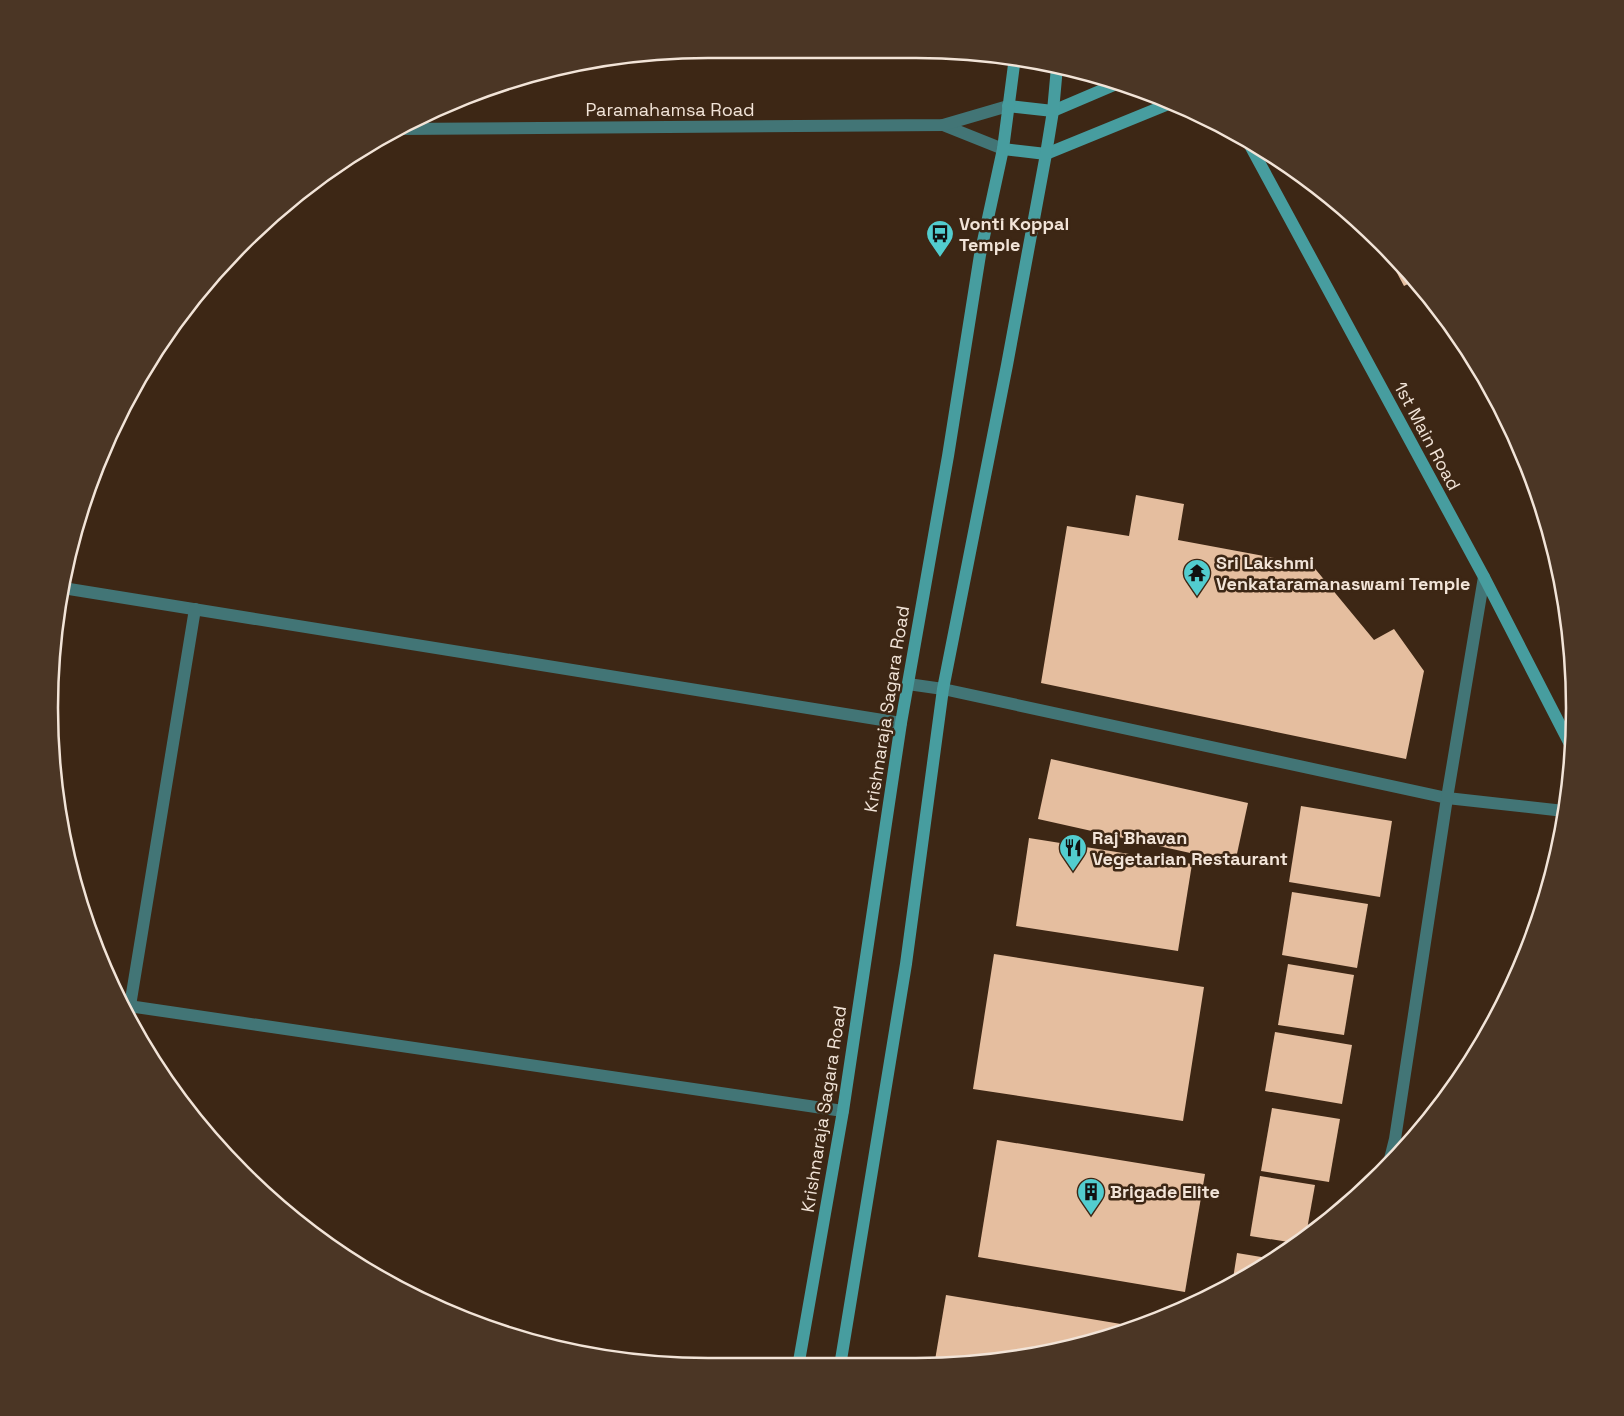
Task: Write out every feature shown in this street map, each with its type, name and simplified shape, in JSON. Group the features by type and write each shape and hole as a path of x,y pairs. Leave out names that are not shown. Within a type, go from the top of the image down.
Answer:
{"main road":[{"name":"Krishnaraja Sagara Road","path":"800,1358 843,1111 901,723 948,456 980,255 1003,149 1014,65"},
{"path":"841,1358 906,964 942,689 996,424 1046,154 1056,73"},
{"path":"1008,106 1053,111 1108,87"},
{"path":"1003,149 1046,154 1163,106"},
{"name":"1st Main Road","path":"1254,153 1484,577 1565,735"}],"street":[{"name":"Paramahamsa Road","path":"413,129 943,125 1008,106"},
{"name":"Paramahamsa Road","path":"943,125 1003,149"},
{"path":"1392,1151 1447,798 1484,577"},
{"path":"69,589 901,723"},
{"path":"128,1002 195,609"},
{"path":"908,684 942,689 1447,798 1558,810"},
{"path":"133,1011 843,1111"}],"building":[{"path":"1394,267 1409,284 1404,286"},
{"name":"Sri Lakshmi Venkataramanaswami Temple","path":"1136,495 1184,504 1178,540 1312,565 1374,640 1394,629 1424,671 1406,759 1041,683 1067,526 1129,536"},
{"path":"1051,759 1248,803 1235,863 1038,819"},
{"path":"1301,806 1392,821 1380,897 1289,882"},
{"path":"1029,838 1192,864 1178,951 1016,926"},
{"path":"1292,892 1368,904 1357,968 1282,955"},
{"path":"994,954 1204,987 1183,1121 973,1089"},
{"path":"1288,964 1354,975 1344,1035 1278,1025"},
{"path":"1275,1032 1352,1045 1342,1104 1265,1091"},
{"path":"1272,1108 1340,1119 1329,1182 1261,1171"},
{"name":"Brigade Elite","path":"997,1140 1205,1174 1185,1292 978,1257"},
{"path":"1260,1176 1315,1185 1307,1227 1287,1242 1250,1236"},
{"path":"1237,1253 1263,1257 1241,1271 1234,1275"},
{"path":"946,1295 1124,1324 1043,1346 1001,1353 935,1358"}],"place":[{"name":"Vonti Koppal Temple","path":"940,258"},
{"name":"Sri Lakshmi Venkataramanaswami Temple","path":"1197,597"},
{"name":"Raj Bhavan Vegetarian Restaurant","path":"1073,872"},
{"name":"Brigade Elite","path":"1091,1216"}]}
